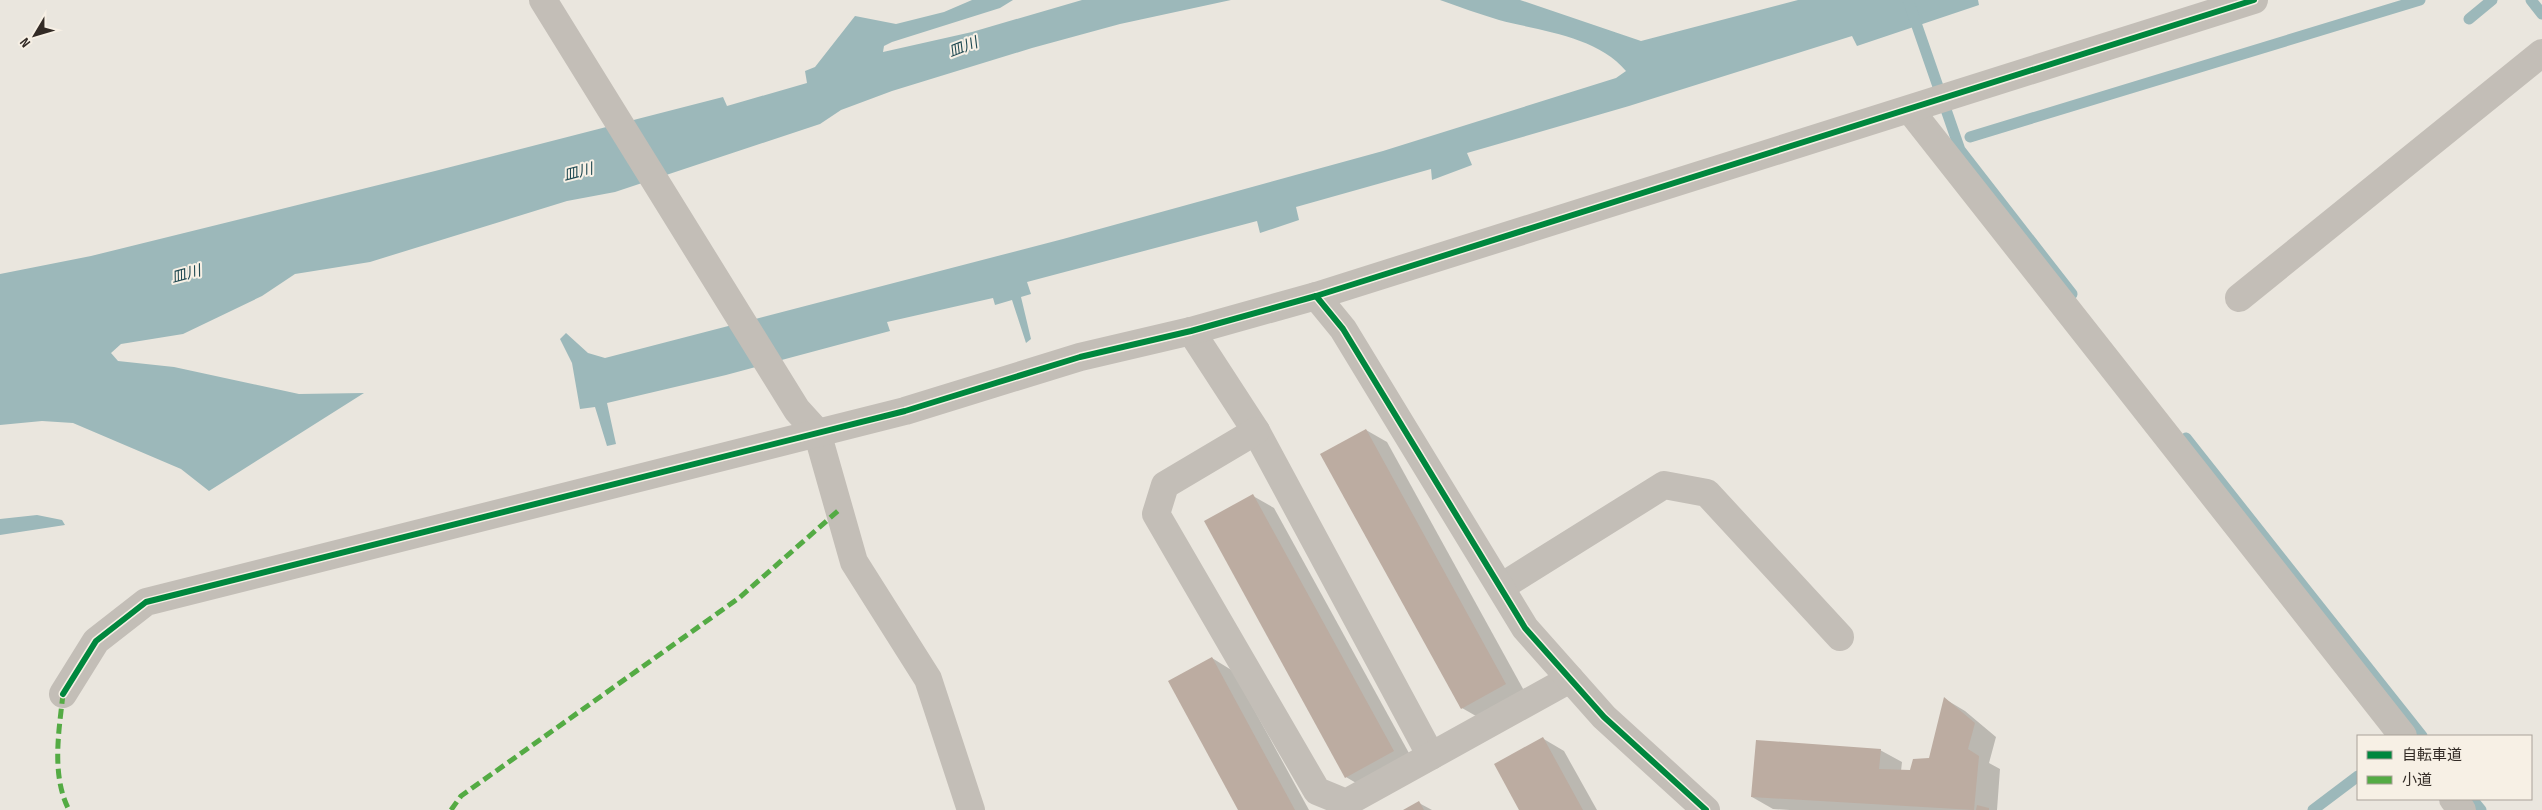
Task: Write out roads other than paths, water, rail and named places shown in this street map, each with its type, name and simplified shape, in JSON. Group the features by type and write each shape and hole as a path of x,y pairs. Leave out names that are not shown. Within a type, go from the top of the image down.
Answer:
{"street":[{"path":"63,694 96,641 146,602 905,411 1080,357 1191,331 1316,296 2254,0"},
{"path":"546,4 797,410 817,432 854,562 928,679 971,810"},
{"path":"2239,298 2542,53"},
{"path":"1910,110 2402,735"},
{"path":"1316,296 1343,329 1525,628 1604,717 1706,810"},
{"path":"1191,331 1256,431 1431,756"},
{"path":"1256,431 1165,485 1156,514 1317,791 1346,804 1570,679"},
{"path":"1501,587 1664,485 1707,493 1840,637"},
{"path":"2454,800 2462,810"}],"water":[{"name":"皿川","path":"972,0 1013,0 1000,8 892,42 884,46 883,52 972,32 1082,0 1231,0 1120,24 1032,48 892,91 841,110 820,124 615,192 567,201 370,262 295,274 262,296 183,334 121,344 111,353 118,361 174,367 299,394 364,393 209,491 181,469 73,423 42,421 0,425 0,274 91,256 723,97 727,106 807,83 805,71 815,67 855,16 896,24 944,12"},
{"path":"1440,0 1520,0 1641,41 1798,0 1978,0 1979,5 1857,46 1852,36 1629,106 1467,153 1472,165 1432,180 1431,169 1296,207 1299,220 1260,233 1257,221 1027,282 1031,294 1021,297 1031,339 1026,343 1012,300 995,305 993,298 887,322 890,331 726,375 607,403 616,444 607,446 595,407 580,409 572,363 560,339 566,333 588,353 605,358 1063,239 1383,151 1616,78 1626,71 1614,59 1584,42 1567,36 1499,20"},
{"path":"37,515 62,520 65,525 0,535 0,519"}],"waterway":[{"path":"1908,0 1960,150 2072,294"},
{"path":"1970,137 2420,0"},
{"path":"2469,19 2492,0"},
{"path":"2531,0 2542,14"},
{"path":"2186,438 2421,735"},
{"path":"2313,810 2357,777"},
{"path":"2473,800 2481,810"}]}
